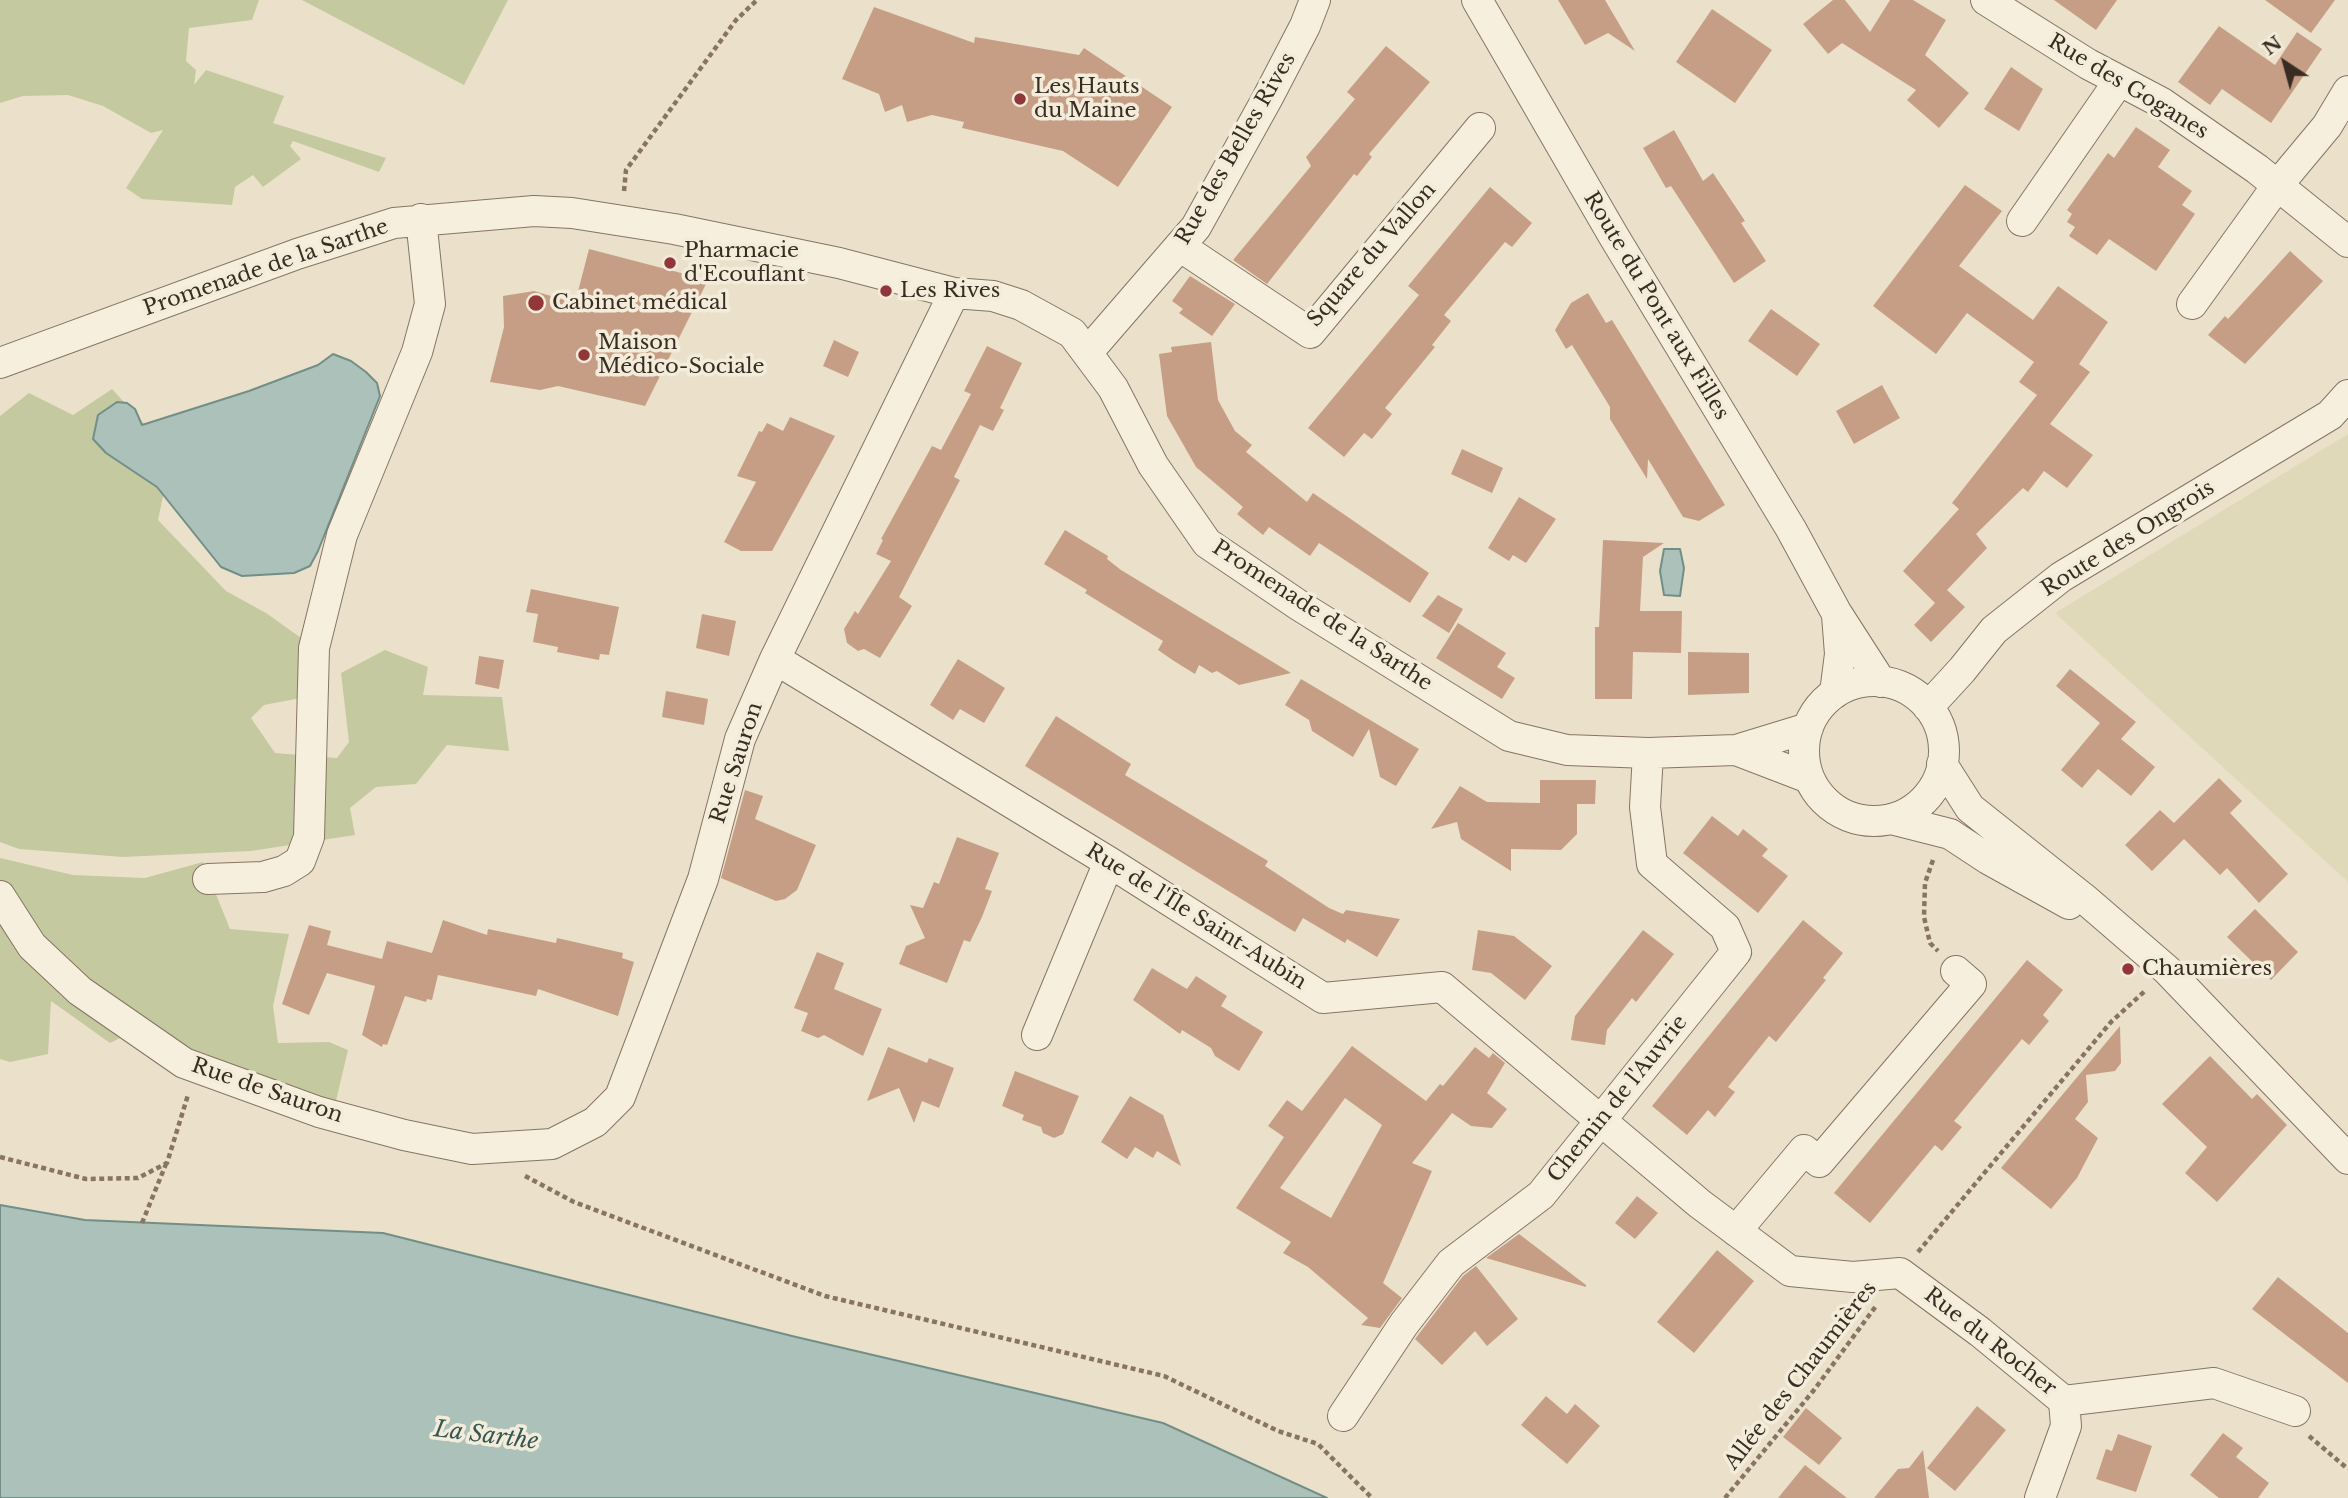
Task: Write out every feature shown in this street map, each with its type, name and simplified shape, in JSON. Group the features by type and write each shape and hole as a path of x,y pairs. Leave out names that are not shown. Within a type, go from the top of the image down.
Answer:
{"street":[{"name":"Rue des Belles Rives","path":"1087,353 1196,227 1306,26 1315,0"},
{"name":"Route du Pont aux Filles","path":"1477,0 1613,235 1791,529 1836,612 1881,682"},
{"name":"Rue des Goganes","path":"1986,0 2017,8 2119,80 2162,103 2257,169 2348,242"},
{"path":"2022,221 2119,80"},
{"path":"2192,304 2277,186 2327,126 2348,91"},
{"name":"Square du Vallon","path":"1181,247 1310,333 1480,128"},
{"name":"Promenade de la Sarthe","path":"0,363 349,236 421,219 534,211 572,213 674,229 839,263 954,293 993,296 1021,305 1072,333 1113,388 1153,466 1207,543 1300,606 1509,736 1567,750 1648,753 1736,750 1808,728"},
{"path":"208,879 263,877 284,872 300,861 309,837 314,648 342,535 417,352 430,304 421,219"},
{"name":"Rue Sauron","path":"472,1149 552,1144 595,1122 620,1097 703,879 740,739 775,659 954,293"},
{"name":"Route des Ongrois","path":"1928,707 1994,630 2061,577 2330,415 2348,395"},
{"name":"Route du Pont aux Filles","path":"1835,693 1840,654 1836,612"},
{"name":"Rue de l'Île Saint-Aubin","path":"775,659 1109,862 1323,998 1441,987 1736,1230 1790,1271 1853,1277 1900,1273"},
{"path":"1891,819 1907,812 1928,795 1942,764 1941,734 1928,707 1907,690 1881,682 1857,683 1835,693 1819,708 1808,728 1804,753 1809,778 1819,795 1843,813 1861,820 1891,819 1950,834 1988,859 2127,935"},
{"name":"Promenade de la Sarthe","path":"1736,750 1809,778"},
{"name":"Chemin de l'Auvrie","path":"1343,1416 1404,1324 1451,1263 1541,1195 1736,952 1725,927 1652,864 1645,807 1648,753"},
{"path":"1942,764 1969,808 2127,935 2166,970 2348,1159"},
{"path":"1037,1035 1109,862"},
{"name":"Rue de Sauron","path":"0,896 32,946 80,991 184,1063 319,1112 404,1135 472,1149"},
{"path":"1736,1230 1804,1150 1819,1162 1971,984 1956,971"},
{"name":"Rue du Rocher","path":"1900,1273 1980,1332 2064,1401 2066,1426 2040,1498"},
{"path":"2064,1401 2214,1383 2295,1411"}],"path":[{"path":"624,192 626,170 736,20 757,0"},
{"path":"1950,834 1935,855 1925,883 1924,917 1930,943 1956,971"},
{"name":"Allée des Chaumières","path":"1726,1498 1814,1390 1900,1273 2000,1150 2112,1022 2166,970"},
{"path":"142,1223 167,1163 197,1068"},
{"path":"0,1157 86,1179 138,1178 167,1163"},
{"path":"517,1172 574,1202 825,1296 1164,1376 1278,1431 1318,1444 1371,1498"},
{"path":"2295,1411 2310,1439 2348,1469"}],"shaded area":[{"path":"2348,434 2348,882 2055,613"}],"green space":[{"path":"0,0 259,0 252,20 189,28 186,61 196,70 194,85 206,70 284,96 273,123 386,158 379,172 293,141 290,146 301,159 263,187 253,175 235,187 232,205 142,199 126,188 163,130 151,133 103,106 68,95 23,96 0,103"},
{"path":"302,0 508,0 464,85"},
{"path":"112,389 172,454 158,520 226,591 266,613 304,640 301,698 264,705 251,718 275,753 337,758 349,742 341,673 385,650 428,667 423,695 502,697 509,751 447,745 416,784 376,787 350,808 355,835 251,851 123,857 19,849 0,842 0,416 29,393 73,415"},
{"path":"0,858 73,875 145,878 203,862 230,929 289,934 273,1006 278,1043 329,1042 348,1050 335,1105 211,1060 147,1025 110,1043 51,1001 48,1054 10,1062 0,1059"}],"water":[{"path":"333,354 351,361 366,372 377,383 380,396 318,551 310,566 294,573 242,576 221,567 157,487 106,453 93,439 98,415 117,402 127,403 135,409 142,425 249,391 318,365"},
{"path":"1664,549 1680,549 1684,568 1680,596 1664,595 1660,571"},
{"name":"La Sarthe","path":"0,1205 85,1220 383,1233 792,1336 1163,1423 1327,1498 0,1498"}],"building":[{"path":"1558,0 1605,0 1635,51 1608,33 1585,45"},
{"path":"1833,0 1845,0 1870,32 1890,0 1913,0 1946,20 1925,55 1969,93 1939,128 1907,100 1916,90 1842,43 1828,54 1803,24"},
{"path":"2054,0 2117,0 2096,30"},
{"path":"2265,0 2335,0 2311,33"},
{"name":"Les Hauts du Maine","path":"874,7 974,43 975,37 1079,55 1084,48 1172,107 1118,187 1063,151 962,128 964,122 932,115 907,122 902,105 885,112 879,94 842,79"},
{"path":"1712,9 1772,50 1735,103 1676,62"},
{"path":"2219,26 2275,65 2297,32 2322,49 2271,123 2222,89 2210,105 2178,82"},
{"path":"1386,46 1430,82 1369,154 1372,157 1357,176 1354,174 1267,284 1233,260 1311,166 1306,157 1355,99 1347,92"},
{"path":"2011,67 2043,89 2019,131 1984,109"},
{"path":"2136,127 2170,150 2158,167 2192,191 2182,205 2195,214 2156,271 2109,239 2097,255 2069,236 2075,227 2067,222 2072,214 2067,210 2108,153 2114,158"},
{"path":"1674,130 1703,181 1713,173 1745,221 1741,223 1766,261 1734,283 1671,186 1666,188 1643,148"},
{"path":"1965,185 2002,211 1959,266 2033,320 2058,286 2108,322 2079,364 2090,372 2050,424 2093,455 2067,488 2044,471 2028,492 2023,488 1976,534 1987,548 1947,590 1965,607 1931,642 1914,625 1935,603 1903,571 1959,509 1952,503 2037,395 2019,382 2034,362 1967,313 1936,354 1873,306"},
{"path":"1490,187 1532,223 1512,247 1505,242 1444,315 1451,321 1432,345 1435,347 1385,408 1392,414 1372,439 1364,433 1344,457 1308,428 1419,295 1408,286"},
{"name":"Maison Médico-Sociale","path":"589,249 708,280 645,406 558,386 540,390 490,382 504,327 503,296 534,291 575,303"},
{"path":"2290,251 2323,281 2245,364 2208,335 2225,316 2228,319"},
{"path":"1190,276 1235,304 1212,336 1179,313 1183,309 1172,301"},
{"path":"1588,293 1606,323 1612,320 1725,505 1699,521 1683,517 1648,459 1647,479 1610,419 1610,407 1572,345 1566,349 1555,330 1571,303"},
{"path":"1771,309 1820,344 1797,376 1748,341"},
{"path":"834,340 859,352 848,377 823,366"},
{"path":"1211,342 1218,400 1235,431 1252,445 1246,452 1307,502 1313,493 1429,573 1410,603 1319,543 1310,556 1269,527 1263,535 1237,514 1243,507 1196,467 1167,416 1159,354 1172,352 1171,347"},
{"path":"987,346 1022,363 1000,408 1004,410 993,431 980,425 954,477 960,480 899,597 912,606 880,658 864,649 858,651 847,643 844,629 855,611 858,614 891,561 876,554 883,540 881,539 932,446 941,450 971,394 964,391"},
{"path":"1882,385 1900,418 1854,444 1836,411"},
{"path":"790,417 835,436 772,551 741,551 724,542 756,482 737,476 759,431 762,432 767,423 783,431"},
{"path":"1462,449 1503,468 1492,493 1451,474"},
{"path":"1519,497 1556,519 1526,563 1513,555 1509,561 1488,548"},
{"path":"1065,530 1108,556 1107,559 1121,570 1291,673 1239,685 1217,671 1212,673 1199,665 1195,674 1174,661 1158,650 1163,641 1044,564"},
{"path":"1603,540 1664,543 1643,557 1640,611 1682,611 1681,653 1633,652 1632,699 1595,699 1595,627 1599,627"},
{"path":"531,589 619,607 609,655 600,654 599,660 557,652 558,647 533,642 538,614 526,612"},
{"path":"1438,595 1463,609 1449,633 1422,616"},
{"path":"702,614 736,621 729,656 696,648"},
{"path":"1458,623 1506,653 1497,667 1515,678 1502,699 1436,658"},
{"path":"1688,652 1749,653 1749,693 1688,695"},
{"path":"479,656 504,660 499,689 475,684"},
{"path":"958,659 1005,688 984,723 960,709 953,720 930,705"},
{"path":"2070,669 2136,722 2121,739 2155,767 2131,796 2098,769 2082,788 2061,770 2100,723 2056,686"},
{"path":"1301,679 1419,749 1396,786 1380,777 1369,729 1353,757 1312,731 1309,720 1285,705"},
{"path":"666,691 708,699 704,725 662,717"},
{"path":"1056,716 1131,764 1125,775 1268,861 1265,866 1329,908 1343,914 1346,910 1400,919 1377,957 1347,939 1345,943 1303,918 1295,932 1025,766"},
{"path":"2219,778 2242,801 2230,813 2288,874 2259,903 2227,868 2220,875 2184,839 2152,871 2125,845 2160,810 2174,823"},
{"path":"1540,780 1596,780 1595,804 1577,804 1577,834 1561,850 1511,849 1511,871 1461,839 1457,822 1431,829 1460,786 1487,802 1540,803"},
{"path":"745,790 763,796 755,819 816,845 797,890 785,899 776,901 721,878"},
{"path":"1712,816 1738,836 1743,829 1768,849 1762,856 1788,876 1758,913 1683,853"},
{"path":"957,837 999,853 985,889 992,891 982,917 970,942 964,940 947,983 899,964 906,946 925,938 910,905 923,908 934,882 939,884"},
{"path":"2255,909 2298,952 2271,980 2227,937"},
{"path":"443,920 487,935 488,929 556,943 557,938 623,953 622,958 634,962 618,1016 538,989 536,996 438,975 432,1000 427,999 426,1002 405,996 387,1045 383,1044 382,1047 362,1035 375,986 327,973 309,1015 282,1004 309,925 331,931 327,945 382,959 387,941 432,953"},
{"path":"1803,920 1843,953 1823,978 1826,980 1776,1042 1769,1036 1728,1087 1735,1092 1715,1117 1708,1110 1687,1135 1652,1106"},
{"path":"1478,930 1514,936 1552,966 1525,1000 1491,973 1472,970"},
{"path":"1643,930 1674,954 1636,1002 1632,998 1607,1030 1605,1045 1571,1040 1575,1016"},
{"path":"817,952 844,963 834,989 882,1009 863,1056 824,1035 818,1038 801,1031 808,1013 794,1008"},
{"path":"2027,960 2063,990 2043,1015 2049,1021 2029,1045 2022,1039 1954,1121 1962,1127 1942,1151 1935,1145 1870,1223 1834,1193"},
{"path":"1152,968 1187,989 1196,976 1227,996 1221,1006 1263,1032 1239,1071 1215,1056 1211,1048 1182,1030 1180,1034 1133,1000"},
{"path":"2120,1026 2121,1063 2115,1071 2086,1075 2088,1102 2075,1119 2098,1138 2077,1178 2051,1209 2001,1168"},
{"path":"1352,1046 1426,1101 1440,1084 1443,1086 1475,1047 1489,1058 1493,1053 1505,1063 1487,1093 1507,1109 1492,1128 1471,1126 1452,1113 1412,1163 1432,1171 1383,1283 1402,1298 1380,1328 1361,1325 1368,1318 1308,1267 1283,1253 1291,1242 1236,1208 1284,1137 1268,1126 1287,1100 1302,1111","holes":["1345,1098 1382,1125 1331,1218 1280,1188"]},
{"path":"888,1047 927,1063 929,1058 954,1068 939,1108 922,1101 914,1123 899,1088 867,1101"},
{"path":"2210,1056 2252,1099 2257,1094 2287,1125 2217,1202 2185,1173 2207,1147 2162,1104"},
{"path":"1015,1071 1079,1096 1063,1134 1054,1138 1043,1133 1041,1127 1022,1120 1024,1115 1002,1106"},
{"path":"1130,1096 1163,1115 1181,1166 1157,1151 1153,1158 1135,1147 1127,1159 1101,1142"},
{"path":"1637,1196 1658,1213 1635,1239 1615,1223"},
{"path":"1519,1234 1586,1285 1586,1287 1486,1258"},
{"path":"1717,1250 1754,1281 1694,1353 1657,1322"},
{"path":"1476,1266 1518,1319 1487,1346 1475,1331 1442,1365 1415,1339 1463,1276"},
{"path":"2278,1277 2348,1333 2348,1383 2252,1309"},
{"path":"1546,1396 1567,1414 1575,1404 1600,1426 1567,1464 1521,1425"},
{"path":"1977,1406 2006,1430 1955,1491 1927,1468"},
{"path":"1806,1408 1842,1438 1819,1465 1783,1437"},
{"path":"2223,1433 2243,1448 2236,1457 2269,1483 2258,1498 2219,1498 2190,1475"},
{"path":"2118,1434 2152,1446 2136,1492 2096,1479 2106,1449 2112,1451"},
{"path":"1923,1450 1929,1498 1874,1498 1898,1469 1909,1468"},
{"path":"1805,1465 1847,1498 1778,1498"}],"place":[{"name":"Les Hauts du Maine","path":"1020,99"},
{"name":"Pharmacie d'Ecouflant","path":"670,263"},
{"name":"Les Rives","path":"886,291"},
{"name":"Cabinet médical","path":"536,303"},
{"name":"Maison Médico-Sociale","path":"584,355"},
{"name":"Chaumières","path":"2128,969"}]}
